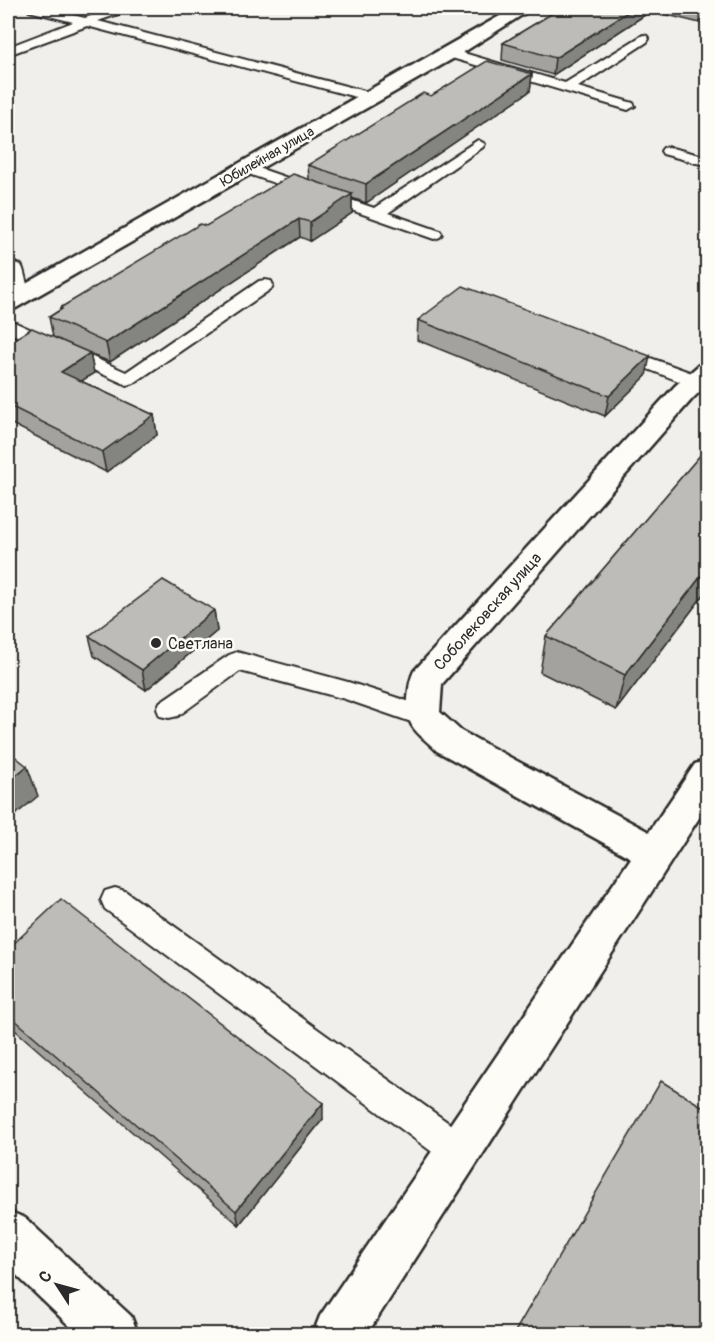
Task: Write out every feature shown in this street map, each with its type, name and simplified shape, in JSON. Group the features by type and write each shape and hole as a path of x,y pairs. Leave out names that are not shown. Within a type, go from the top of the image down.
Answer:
{"street":[{"name":"Юбилейная улица","path":"14,300 525,8"},
{"name":"Соболековская улица","path":"423,716 426,680 702,375"},
{"path":"423,716 449,741 655,853"},
{"path":"338,1335 708,774"},
{"path":"8,1235 113,1335"}],"lane":[{"path":"33,8 370,97"},
{"path":"8,51 80,22 123,8"},
{"path":"567,88 643,39"},
{"path":"450,52 628,106"},
{"path":"376,214 478,144"},
{"path":"668,151 708,162"},
{"path":"245,168 434,234"},
{"path":"8,266 15,269 14,300"},
{"path":"8,326 127,379 265,285"},
{"path":"599,344 702,375"},
{"path":"170,709 237,661 348,691 423,716"},
{"path":"115,900 459,1151"}],"building":[{"path":"561,8 634,8 555,58 503,43"},
{"path":"487,61 532,74 366,184 308,165 423,93 431,96"},
{"path":"293,174 352,194 310,222 299,219 106,343 49,317 62,309 60,308 200,224 206,226"},
{"path":"463,286 650,356 609,396 418,320"},
{"path":"32,328 90,353 61,372 154,415 102,452 8,405 8,343"},
{"path":"708,446 708,567 625,675 546,636"},
{"path":"163,580 214,610 142,670 89,636"},
{"path":"8,751 27,766 8,782"},
{"path":"61,899 323,1103 236,1211 8,1014 8,949"},
{"path":"661,1081 708,1110 708,1307 694,1335 513,1335"}],"place":[{"name":"Светлана","path":"156,643"}]}
